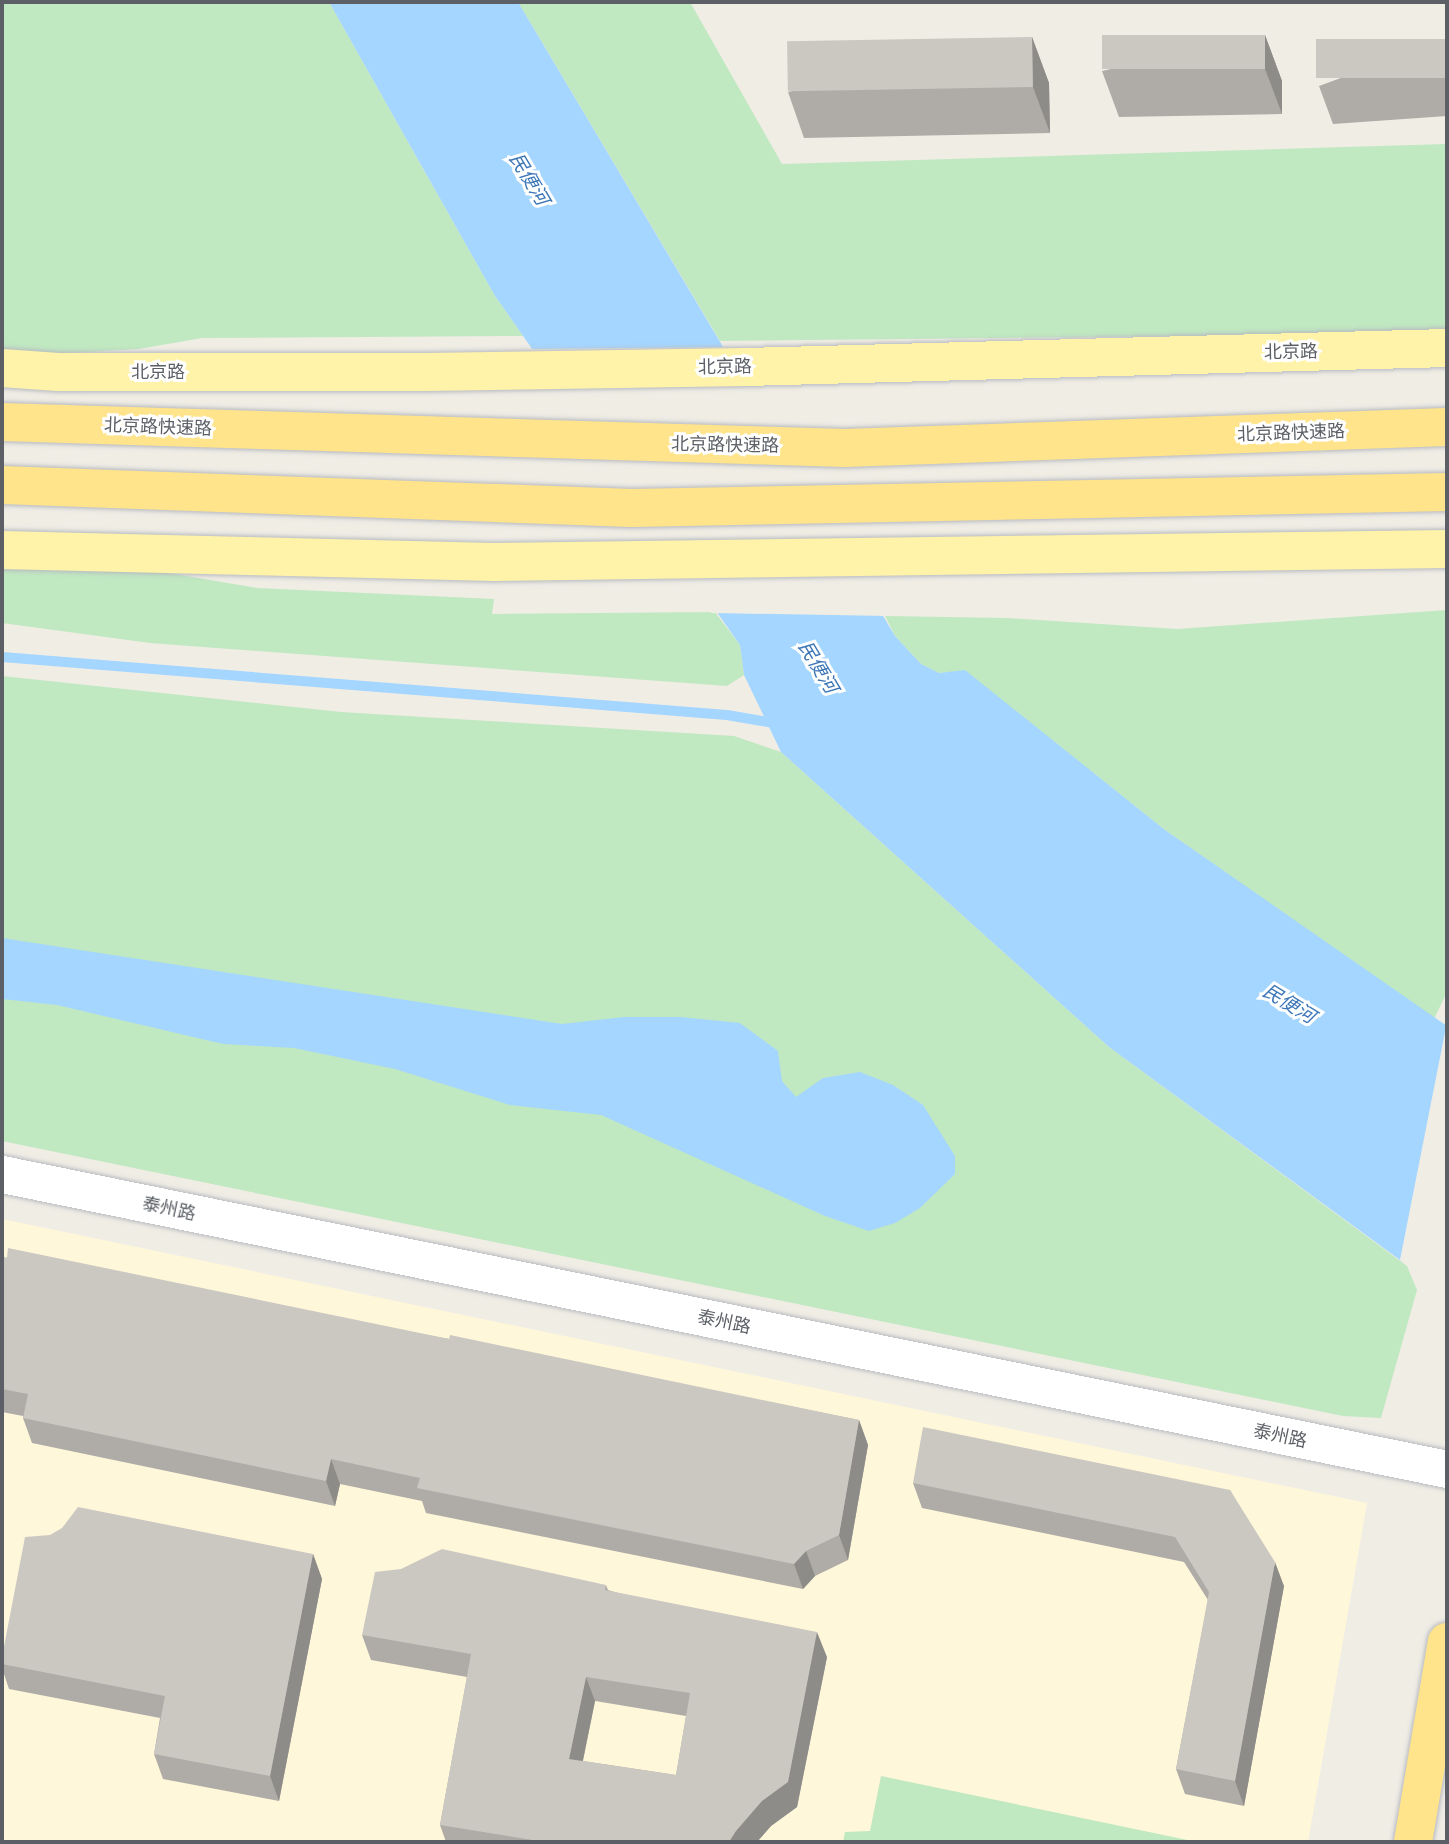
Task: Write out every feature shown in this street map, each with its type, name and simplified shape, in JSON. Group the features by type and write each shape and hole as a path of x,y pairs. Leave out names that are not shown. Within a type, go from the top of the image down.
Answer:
{"highway":[{"name":"北京路快速路","path":"2,422 845,448 1447,427"},
{"path":"2,485 632,508 1447,492"},
{"path":"1413,1842 1447,1642"}],"main road":[{"name":"北京路","path":"2,368 58,372 425,372 746,367 1447,348"},
{"path":"2,550 494,562 1447,549"},
{"path":"1234,554 1447,568"}],"street":[{"name":"泰州路","path":"2,1174 1447,1469"}],"shaded area":[{"path":"2,1219 1367,1503 1308,1842 2,1842"}],"green space":[{"path":"2,2 329,2 495,296 523,336 202,338 139,349 51,354 2,351"},
{"path":"518,2 690,2 782,164 1447,144 1447,333 720,341"},
{"path":"2,545 257,588 494,599 492,614 715,612 740,645 744,675 727,686 150,643 2,623"},
{"path":"1447,610 1447,992 1434,1019 1165,830 965,671 939,673 921,664 895,636 885,616 1008,618 1177,629"},
{"path":"2,676 341,712 734,736 781,752 1109,1047 1407,1266 1417,1290 1381,1418 1343,1416 2,1141"},
{"path":"881,1776 1197,1842 843,1842 845,1832 870,1831"}],"water":[{"name":"民便河","path":"329,2 518,2 895,636 921,664 939,673 965,670 1165,830 1447,1026 1447,1280 1400,1260 1109,1047 781,752 744,675 740,645 495,296"},
{"path":"2,938 562,1024 624,1017 681,1017 740,1023 778,1051 782,1081 796,1097 823,1078 860,1072 893,1085 923,1105 955,1156 955,1174 920,1208 895,1223 869,1231 825,1216 601,1115 510,1105 395,1069 294,1048 223,1044 57,1005 2,999"}],"pier":[{"path":"726,347 888,616 711,613 528,349"},
{"path":"1447,1022 1447,1284 1400,1260"}],"building":[{"path":"1102,35 1265,35 1265,69 1102,69"},
{"path":"1032,37 1033,87 788,91 787,41"},
{"path":"1316,39 1447,39 1447,78 1316,78"},
{"path":"8,1248 449,1339 450,1335 859,1420 839,1535 806,1551 794,1564 417,1488 420,1478 331,1459 326,1481 23,1418 28,1394 2,1389 2,1257 7,1258"},
{"path":"923,1427 1230,1490 1275,1562 1235,1781 1176,1769 1209,1592 1175,1537 913,1483"},
{"path":"78,1507 313,1554 270,1776 154,1754 165,1696 2,1664 25,1537 50,1535 62,1528"},
{"path":"442,1549 606,1585 605,1590 817,1632 788,1782 762,1801 729,1842 545,1842 440,1825 471,1654 362,1635 375,1572 401,1569","holes":["586,1677 690,1693 676,1775 569,1759"]}],"waterway":[{"path":"2,657 727,715 779,724"}]}
